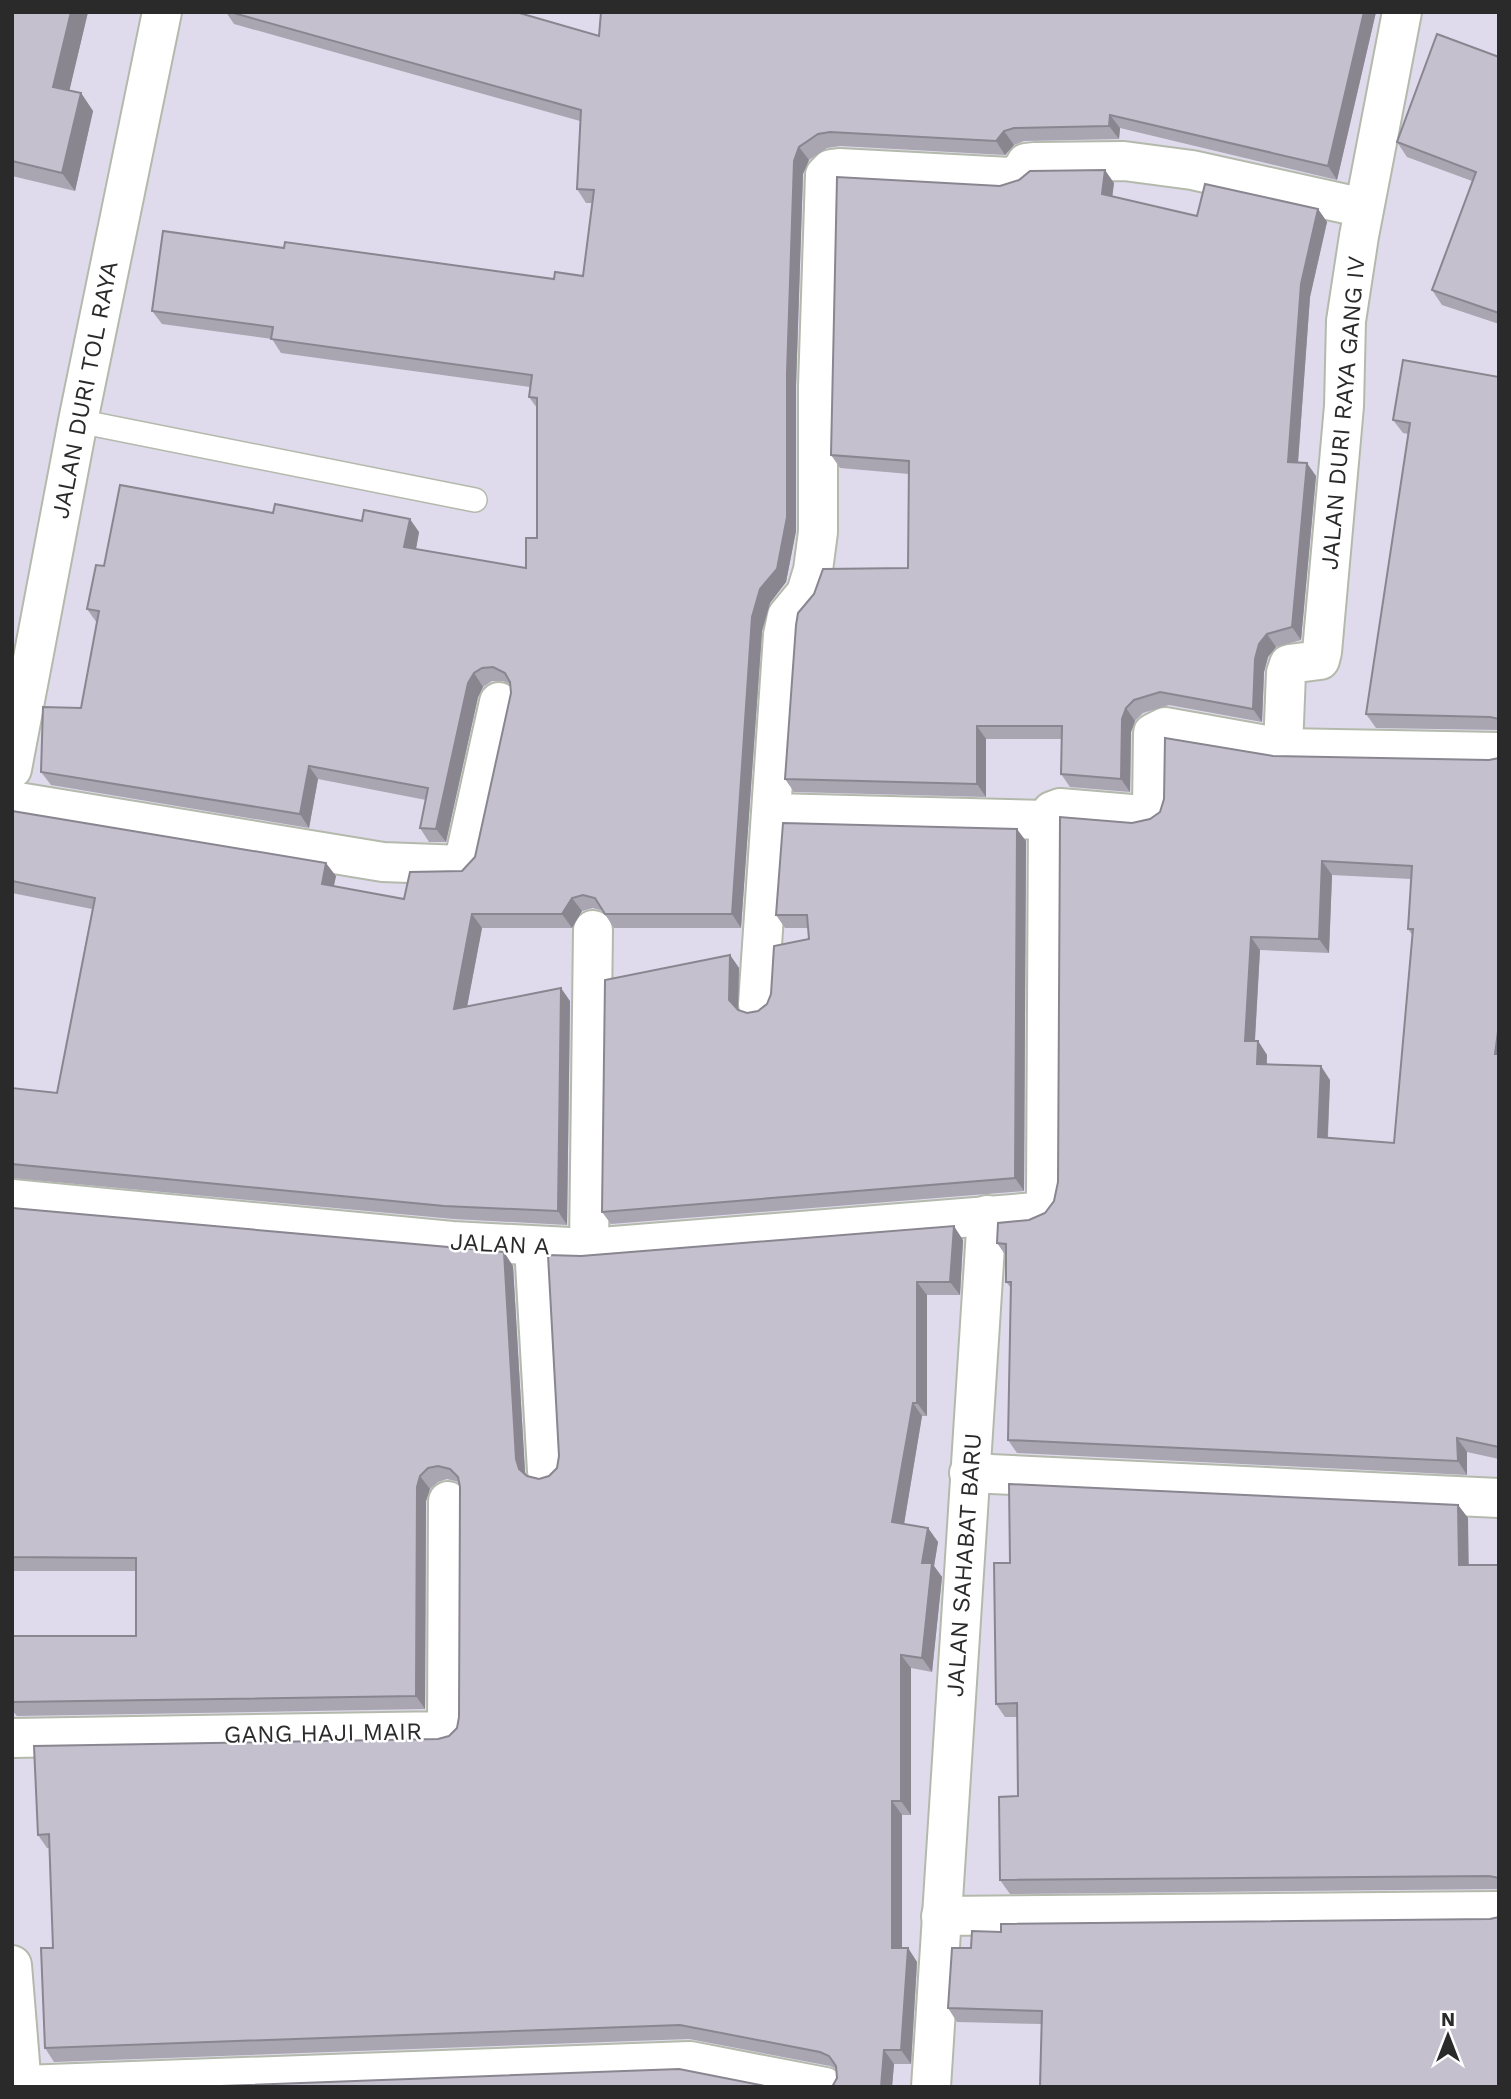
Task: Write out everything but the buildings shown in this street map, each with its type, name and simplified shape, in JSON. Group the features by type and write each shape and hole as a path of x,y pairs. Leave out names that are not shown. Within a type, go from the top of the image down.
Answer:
{"street":[{"name":"JALAN DURI TOL RAYA","path":"12,769 78,421 162,12"},
{"name":"JALAN DURI RAYA GANG IV","path":"1283,748 1286,673 1289,664 1320,660 1322,652 1344,406 1346,321 1364,208 1402,12"},
{"path":"758,1004 783,635 787,616 806,593 813,570 818,531 818,387 825,175 831,169 839,168 876,173 1010,177 1020,173 1026,163 1124,161 1192,170 1364,208"},
{"path":"12,801 383,862 463,865 499,702"},
{"path":"772,813 1048,820 1052,811 1060,808 1143,815 1152,812 1153,733 1157,728 1165,727 1283,748 1499,752"},
{"name":"JALAN A","path":"12,1199 452,1241 589,1248 1036,1212 1045,1201 1048,820"},
{"path":"589,1248 593,930"},
{"name":"JALAN SAHABAT BARU","path":"931,2087 987,1215"},
{"path":"534,1246 547,1471"},
{"path":"970,1473 1499,1498"},
{"name":"GANG HAJI MAIR","path":"12,1738 447,1731 448,1501"},
{"path":"941,1916 1499,1911"},
{"path":"12,1965 22,2086 600,2074 698,2062 825,2087"}],"lane":[{"path":"78,421 475,500"}]}
